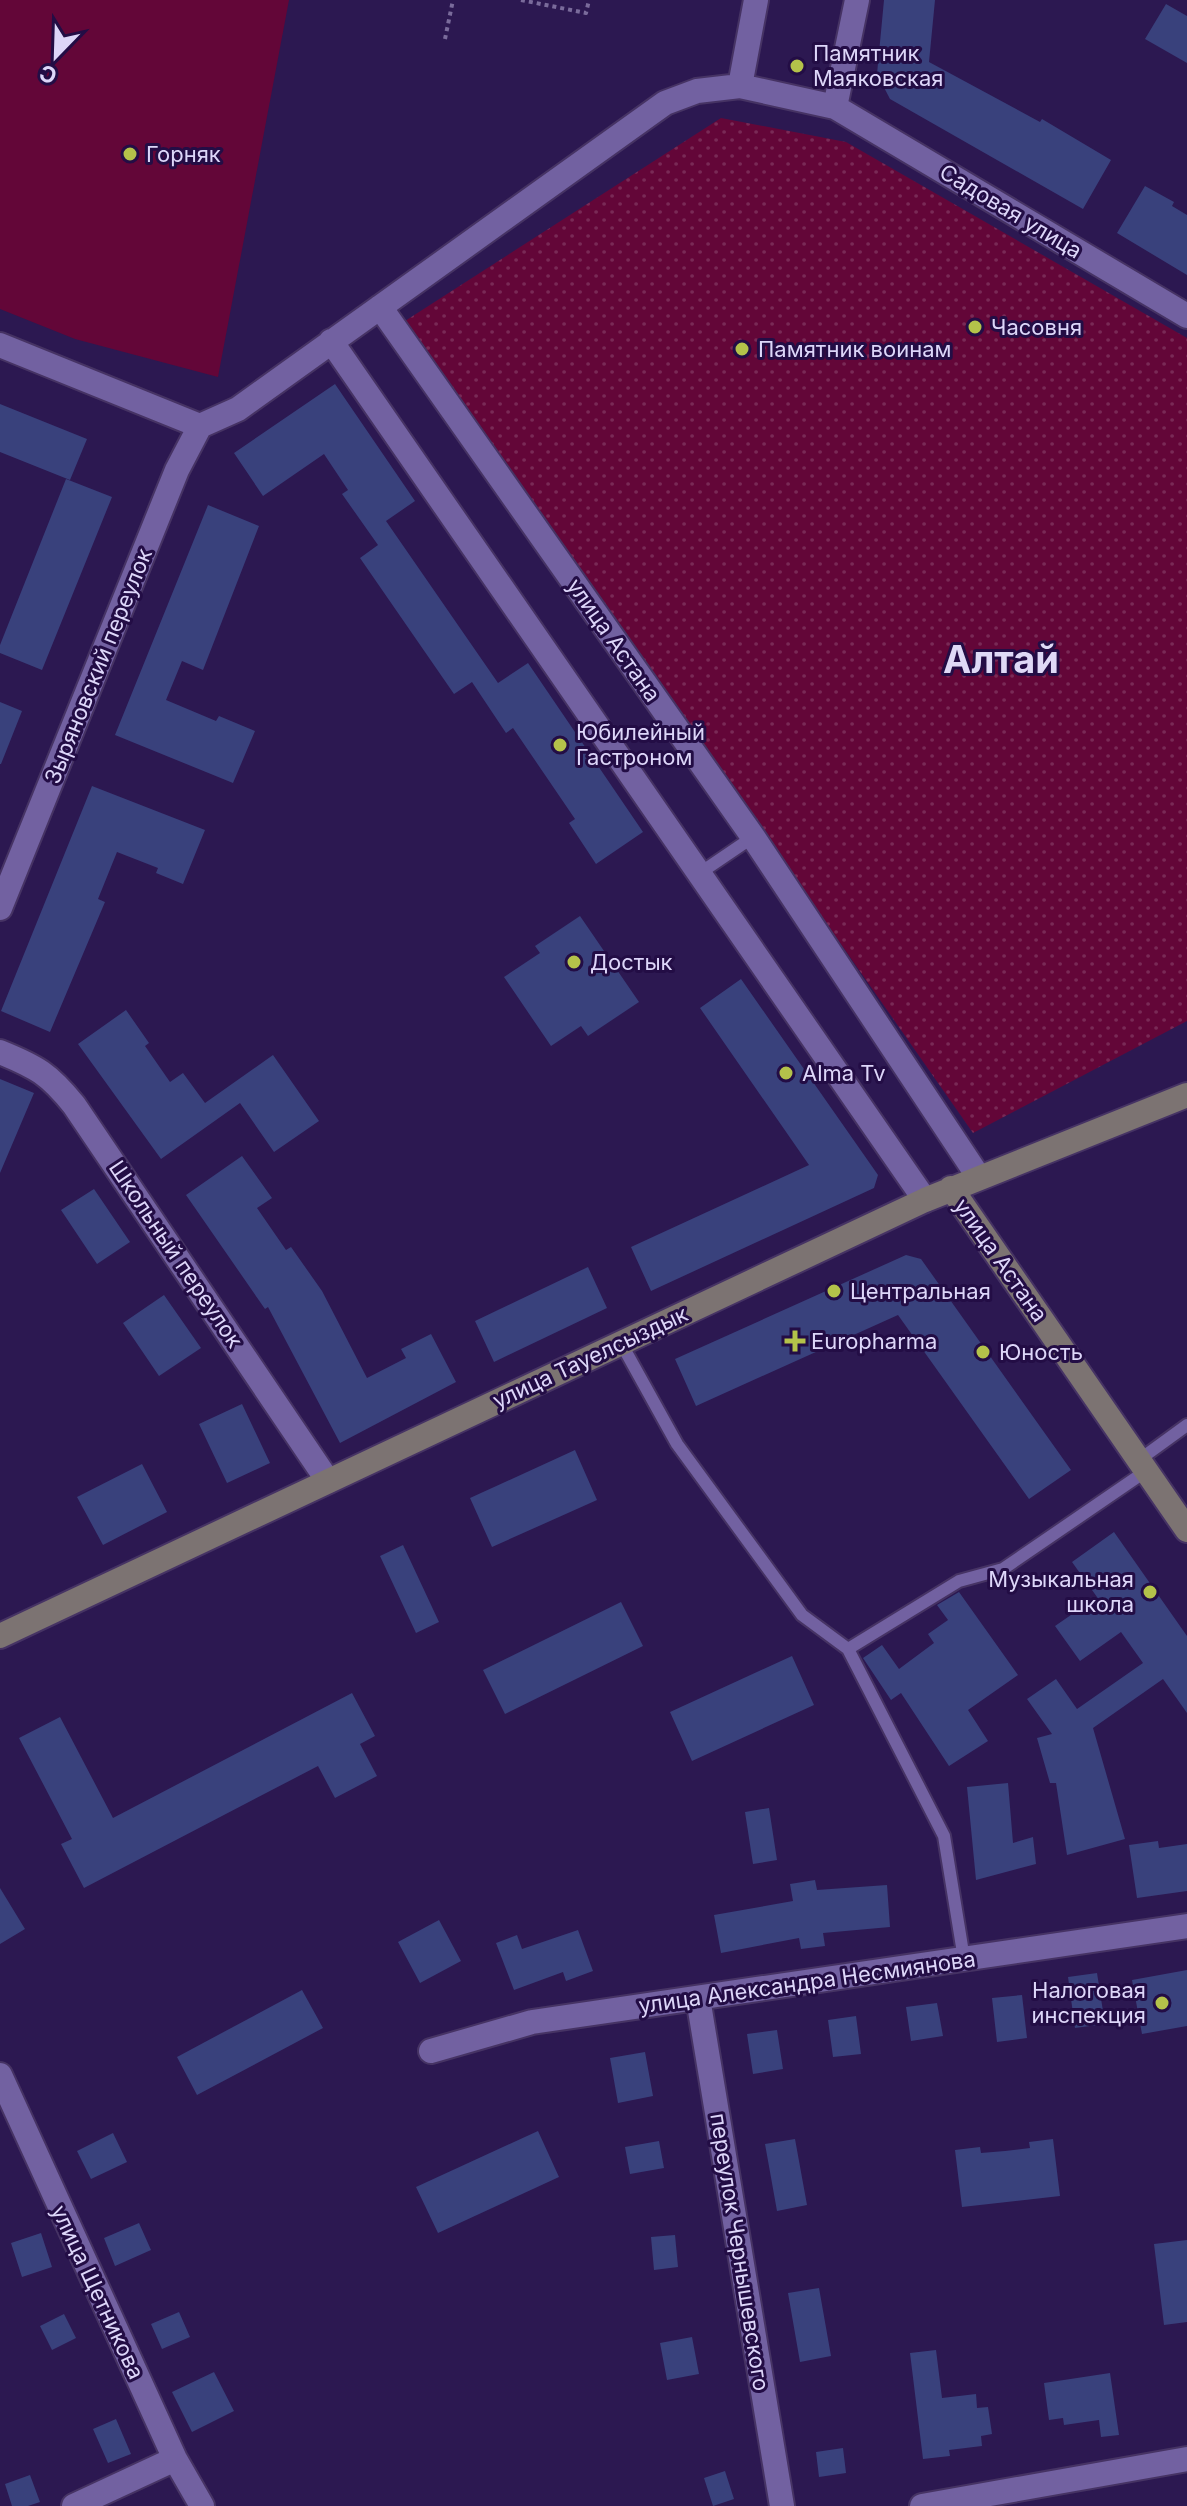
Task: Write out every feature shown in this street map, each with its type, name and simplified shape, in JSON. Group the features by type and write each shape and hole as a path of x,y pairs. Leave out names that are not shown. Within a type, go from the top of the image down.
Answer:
{"street":[{"path":"740,86 756,0"},
{"path":"835,107 857,0"},
{"name":"Садовая улица","path":"200,426 238,409 665,103 697,91 740,86 835,107 1187,316"},
{"name":"улица Астана","path":"380,307 753,837 978,1176"},
{"name":"улица Астана","path":"331,341 925,1200"},
{"path":"0,345 200,426"},
{"name":"Зыряновский переулок","path":"0,908 177,470 200,426"},
{"name":"Школьный переулок","path":"0,1052 53,1079 74,1105 328,1481"},
{"name":"улица Тауелсыздык","path":"0,1636 951,1188 1187,1095"},
{"name":"улица Астана","path":"951,1188 1187,1530"},
{"name":"улица Александра Несмиянова","path":"431,2051 532,2022 1187,1926"},
{"name":"переулок Чернышевского","path":"698,1998 782,2506"},
{"name":"улица Щетникова","path":"0,2075 6,2108 175,2459 202,2506"},
{"path":"74,2506 175,2459"},
{"path":"922,2506 1187,2459"}],"lane":[{"path":"700,873 753,837"},
{"path":"621,1343 677,1444 802,1615 848,1649 944,1836 964,1959"},
{"path":"848,1649 959,1581 1003,1569 1143,1466 1187,1425"}],"path":[{"path":"445,39 453,0"},
{"path":"521,0 586,13 589,0"}],"shaded area":[{"name":"Горняк","path":"0,0 289,0 218,377 75,339 0,309"},
{"path":"721,118 846,142 1187,338 1187,1021 973,1133 405,321"}],"building":[{"path":"884,0 935,0 929,62 1040,122 1042,119 1111,160 1083,209 890,99 877,74"},
{"path":"1166,4 1187,16 1187,63 1145,39"},
{"path":"1145,186 1174,202 1172,206 1187,215 1187,275 1117,233"},
{"path":"335,384 415,501 386,521 498,683 528,663 643,832 596,864 569,823 575,819 513,728 506,733 472,682 454,694 360,558 378,545 342,494 348,490 324,454 263,496 234,453"},
{"path":"0,404 87,439 70,480 0,452"},
{"path":"66,479 112,497 42,670 0,653 0,645"},
{"path":"208,505 259,526 203,670 182,661 166,700 216,721 219,716 255,731 233,783 115,735"},
{"path":"0,702 22,711 1,764 0,764"},
{"path":"92,786 205,830 183,884 156,873 158,868 117,852 98,899 105,902 50,1032 1,1011"},
{"path":"580,916 639,1002 588,1036 581,1026 551,1046 504,977 540,953 535,946"},
{"path":"741,979 878,1175 874,1188 651,1291 631,1247 809,1165 700,1008"},
{"path":"126,1010 149,1043 145,1046 170,1082 183,1073 205,1103 273,1055 319,1121 274,1152 240,1103 161,1159 78,1044"},
{"path":"0,1079 34,1093 0,1173"},
{"path":"242,1156 272,1198 257,1208 286,1250 291,1247 322,1291 367,1378 406,1358 401,1349 431,1334 456,1382 340,1443 268,1307 265,1309 186,1195"},
{"path":"94,1189 130,1242 97,1264 61,1210"},
{"path":"906,1255 921,1259 1071,1470 1029,1499 898,1315 696,1406 675,1359"},
{"path":"588,1267 607,1308 494,1362 475,1321"},
{"path":"164,1295 201,1348 159,1376 123,1323"},
{"path":"242,1404 270,1463 227,1483 199,1424"},
{"path":"575,1450 597,1500 492,1547 470,1498"},
{"path":"142,1464 167,1512 103,1545 77,1497"},
{"path":"1114,1532 1187,1636 1187,1713 1163,1679 1093,1728 1125,1839 1067,1855 1056,1783 1050,1783 1037,1738 1052,1734 1027,1699 1056,1679 1077,1709 1143,1663 1121,1632 1080,1661 1055,1626 1097,1597 1072,1562"},
{"path":"403,1545 439,1622 416,1633 380,1556"},
{"path":"959,1592 1018,1675 968,1710 988,1741 949,1766 901,1693 891,1700 863,1658 882,1645 899,1669 934,1643 928,1634 948,1620 937,1605"},
{"path":"621,1602 643,1646 505,1714 483,1670"},
{"path":"792,1656 814,1705 692,1761 670,1712"},
{"path":"352,1693 375,1736 360,1744 377,1776 335,1798 318,1766 84,1888 61,1844 72,1839 19,1738 60,1717 113,1818"},
{"path":"1008,1783 1013,1843 1033,1837 1036,1864 976,1880 967,1787"},
{"path":"769,1808 777,1860 753,1864 745,1812"},
{"path":"1158,1841 1159,1848 1187,1844 1187,1891 1137,1898 1129,1845"},
{"path":"815,1880 817,1890 887,1885 890,1927 823,1933 825,1946 801,1949 799,1938 721,1953 714,1915 793,1901 790,1884"},
{"path":"0,1888 25,1929 0,1944"},
{"path":"439,1920 461,1961 420,1983 398,1942"},
{"path":"578,1930 593,1971 566,1981 563,1972 514,1990 496,1943 517,1935 522,1949"},
{"name":"Налоговая инспекция","path":"1187,1970 1187,2026 1142,2034 1132,1980"},
{"path":"1097,1973 1105,2024 1075,2028 1068,1977"},
{"path":"302,1990 323,2028 197,2095 177,2057"},
{"path":"1022,1995 1027,2038 997,2042 992,1998"},
{"path":"937,2003 943,2036 911,2041 906,2007"},
{"path":"856,2016 861,2054 833,2057 828,2020"},
{"path":"777,2030 783,2069 753,2074 747,2034"},
{"path":"645,2052 653,2096 618,2103 610,2058"},
{"path":"538,2131 559,2177 438,2233 416,2187"},
{"path":"113,2133 127,2162 91,2179 77,2151"},
{"path":"795,2139 807,2205 777,2211 765,2144"},
{"path":"1053,2139 1060,2196 962,2207 955,2150 980,2147 981,2153 1005,2151 1030,2148 1029,2142"},
{"path":"659,2141 664,2168 630,2174 625,2147"},
{"path":"139,2223 151,2250 115,2266 104,2238"},
{"path":"41,2233 52,2267 22,2277 11,2243"},
{"path":"675,2235 678,2267 654,2270 651,2237"},
{"path":"1187,2240 1187,2322 1164,2325 1154,2244"},
{"path":"819,2288 831,2356 800,2362 788,2293"},
{"path":"179,2312 190,2337 162,2349 151,2324"},
{"path":"64,2314 76,2338 52,2350 40,2326"},
{"path":"692,2337 699,2374 667,2380 660,2343"},
{"path":"936,2350 942,2398 976,2394 977,2408 988,2407 992,2434 981,2436 982,2446 949,2450 950,2456 923,2459 910,2353"},
{"path":"214,2372 234,2411 192,2432 172,2392"},
{"path":"1110,2373 1119,2435 1101,2437 1099,2420 1064,2425 1063,2418 1049,2420 1044,2383"},
{"path":"116,2419 131,2454 108,2463 93,2429"},
{"path":"843,2448 846,2473 819,2477 816,2452"},
{"path":"725,2471 734,2499 713,2506 704,2478"},
{"path":"30,2475 40,2502 12,2506 5,2484"}],"place":[{"name":"Памятник Маяковская","path":"797,66"},
{"name":"Горняк","path":"130,154"},
{"name":"Часовня","path":"975,327"},
{"name":"Памятник воинам","path":"742,349"},
{"name":"Юбилейный Гастроном","path":"560,745"},
{"name":"Достык","path":"574,962"},
{"name":"Alma Tv","path":"786,1073"},
{"name":"Центральная","path":"834,1291"},
{"name":"Europharma","path":"795,1341"},
{"name":"Юность","path":"983,1352"},
{"name":"Музыкальная школа","path":"1150,1592"},
{"name":"Налоговая инспекция","path":"1162,2003"}],"district":[{"name":"Алтай","path":"1001,660"}]}
